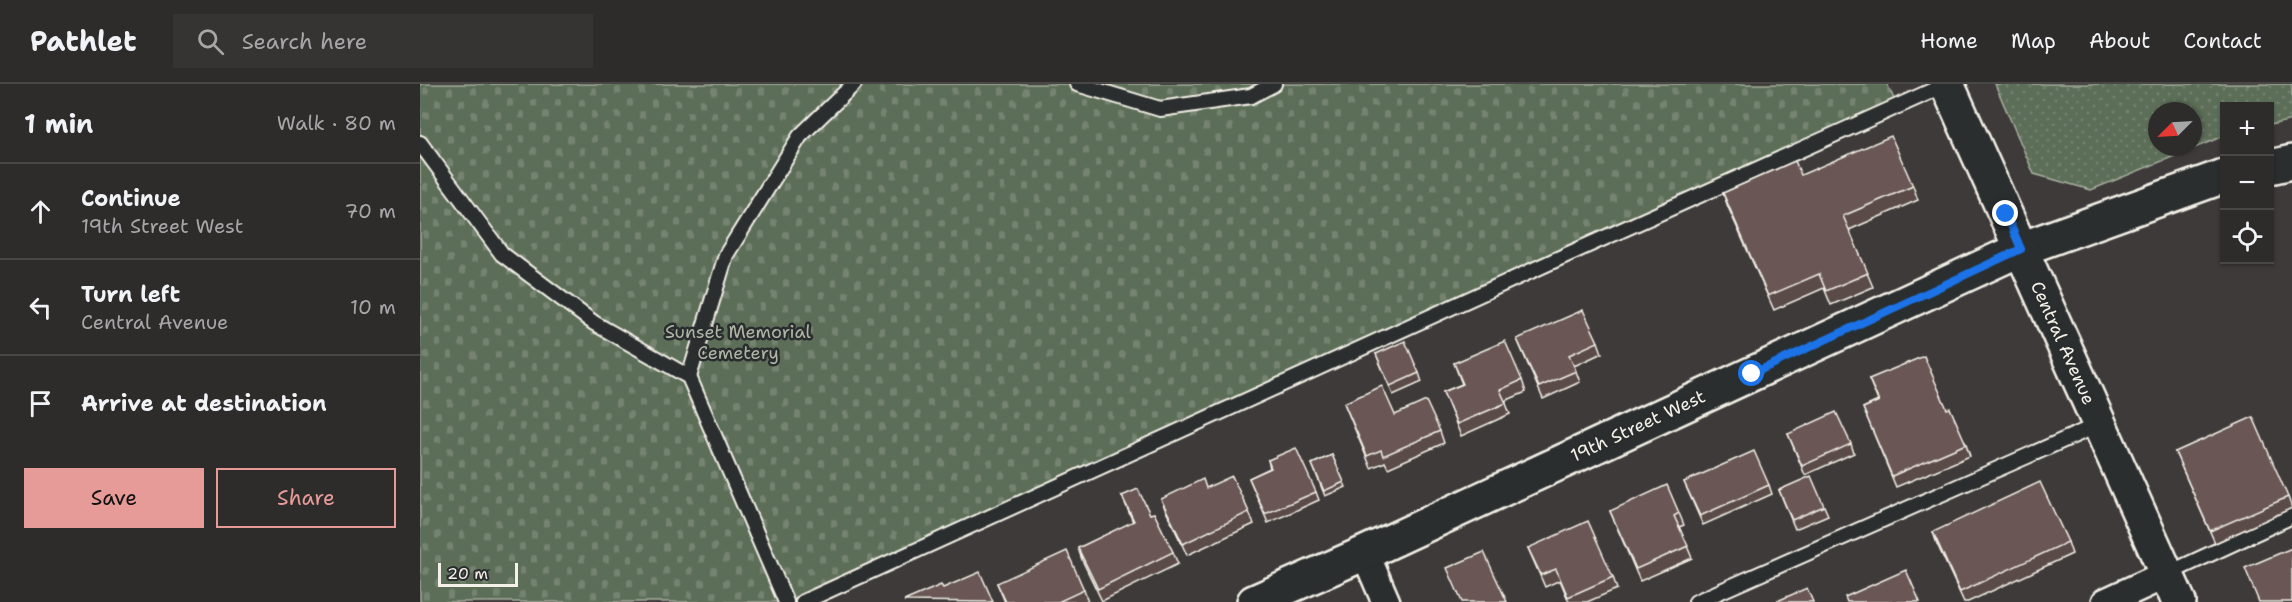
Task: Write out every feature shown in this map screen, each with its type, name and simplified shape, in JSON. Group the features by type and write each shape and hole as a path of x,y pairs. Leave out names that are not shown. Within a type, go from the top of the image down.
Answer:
{"street":[{"name":"Central Avenue","path":"1947,84 2173,588"},
{"path":"2274,166 2292,162"},
{"name":"19th Street West","path":"1254,602 1365,553 2021,249 2220,177"},
{"path":"1365,553 1386,602"},
{"path":"2106,602 2173,588"}],"lane":[{"path":"690,377 726,255 800,136 854,84"},
{"path":"1077,84 1160,109 1251,96 1274,84"},
{"path":"803,602 1947,84"},
{"path":"420,143 502,254 594,323 690,377 786,602"},
{"path":"1696,602 2100,424"},
{"path":"2173,588 2292,514"}],"green space":[{"name":"Sunset Memorial Cemetery","path":"420,84 1887,84 1895,101 791,602 420,602"},
{"path":"1995,84 2292,84 2292,120 2274,124 2274,102 2220,102 2220,138 2202,145 2202,102 2148,102 2148,156 2175,156 2091,190 2034,174"}],"building":[{"path":"1891,136 1913,186 1843,216 1868,273 1826,291 1819,274 1768,296 1723,193 1795,161 1801,175"},
{"path":"1583,310 1598,342 1569,355 1576,371 1539,387 1517,339"},
{"path":"1405,341 1419,373 1390,386 1376,354"},
{"path":"1505,341 1522,380 1500,390 1506,403 1457,424 1443,392 1463,384 1454,363"},
{"path":"1924,356 1947,409 1950,408 1966,444 1892,476 1863,408 1879,401 1869,379"},
{"path":"1382,386 1395,415 1426,401 1440,431 1383,456 1381,450 1367,456 1344,403"},
{"path":"1836,412 1851,444 1802,466 1788,434"},
{"path":"2253,417 2288,497 2210,531 2175,452"},
{"path":"1296,448 1316,492 1265,514 1249,478 1271,468 1268,460"},
{"path":"1754,451 1769,485 1700,516 1684,482"},
{"path":"1332,455 1344,482 1324,491 1312,464"},
{"path":"1232,476 1249,512 1183,544 1161,499 1203,479 1206,488"},
{"path":"1811,476 1824,506 1792,520 1779,490"},
{"path":"2040,482 2068,542 1960,592 1933,532"},
{"path":"1667,485 1679,513 1674,516 1688,546 1636,569 1610,511"},
{"path":"1138,489 1150,514 1154,513 1173,552 1098,589 1078,548 1134,521 1122,496"},
{"path":"1588,521 1613,577 1568,597 1556,569 1541,575 1528,548"},
{"path":"2292,548 2292,602 2259,602 2245,568"},
{"path":"1067,551 1084,590 1058,602 1006,602 997,583"},
{"path":"1484,552 1507,602 1462,602 1447,568"},
{"path":"1906,570 1920,602 1847,602 1845,597"},
{"path":"980,572 993,602 904,601 941,585 943,588"},
{"path":"1807,588 1813,602 1775,602"}],"route":[{"path":"1752,374 2021,249 2006,214"}]}
